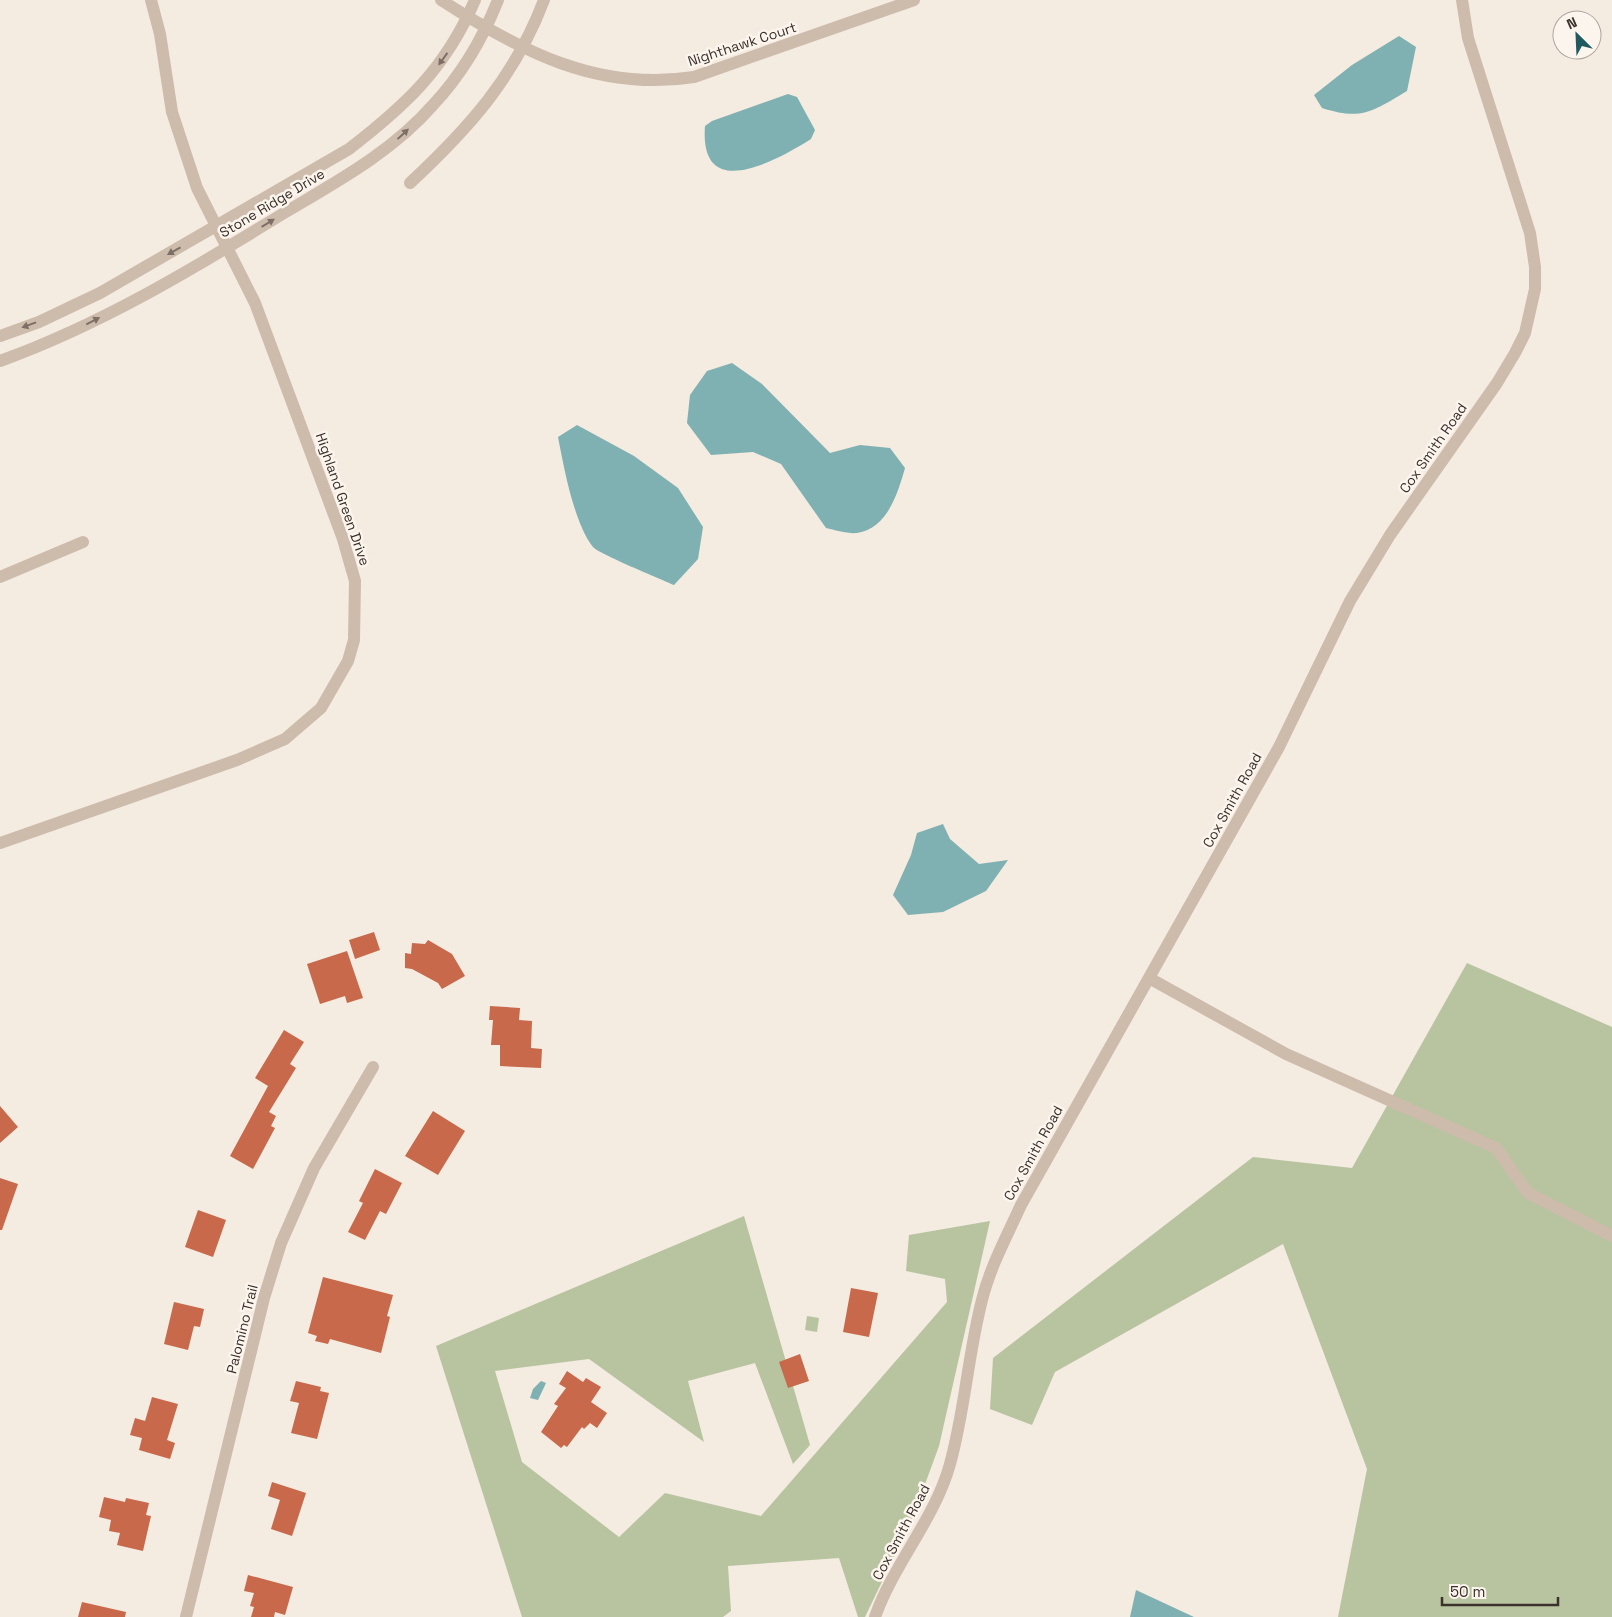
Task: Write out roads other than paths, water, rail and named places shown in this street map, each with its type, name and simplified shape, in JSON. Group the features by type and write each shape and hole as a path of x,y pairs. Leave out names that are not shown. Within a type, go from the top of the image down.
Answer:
{"street":[{"name":"Highland Green Drive","path":"0,842 237,760 285,739 303,726 321,708 348,662 354,640 354,581 344,539 276,356 254,304 197,188 172,112 160,34 151,0"},
{"name":"Nighthawk Court","path":"442,0 468,17 557,63 591,73 638,81 667,81 718,69 914,0"},
{"name":"Stone Ridge Drive","path":"0,336 72,307 216,228 349,149 374,130 425,84 446,56 468,17 474,0"},
{"name":"Stone Ridge Drive","path":"0,361 78,329 226,248 362,166 396,141 432,106 455,79 487,27 498,0"},
{"path":"410,184 472,120 501,85 524,46 544,0"},
{"name":"Cox Smith Road","path":"875,1617 891,1581 929,1515 950,1464 982,1298 997,1256 1021,1205 1279,747 1350,601 1423,486 1498,383 1525,333 1535,289 1535,267 1530,233 1468,38 1462,0"},
{"path":"349,149 362,166"},
{"path":"0,577 83,542"},
{"path":"1149,978 1286,1054 1496,1148 1528,1193 1612,1236"},
{"name":"Palomino Trail","path":"186,1617 264,1298 281,1243 314,1168 373,1067"}],"water":[{"path":"1399,36 1416,47 1407,91 1376,109 1358,114 1347,114 1322,108 1314,95 1352,65"},
{"path":"788,94 797,97 815,130 811,139 779,157 743,170 727,170 714,164 706,150 705,126 712,121"},
{"path":"732,363 762,384 830,453 860,445 890,448 905,468 890,508 876,525 857,533 826,528 781,464 753,452 711,455 687,423 690,395 707,371"},
{"path":"577,425 634,456 678,488 703,527 698,559 674,585 618,561 593,547 586,537 575,510 558,437"},
{"path":"943,824 950,839 979,864 1008,860 986,891 943,912 908,915 893,895 911,855 917,833"},
{"path":"541,1381 546,1383 538,1400 530,1398 533,1389"},
{"path":"1136,1590 1194,1617 1130,1617"}]}
